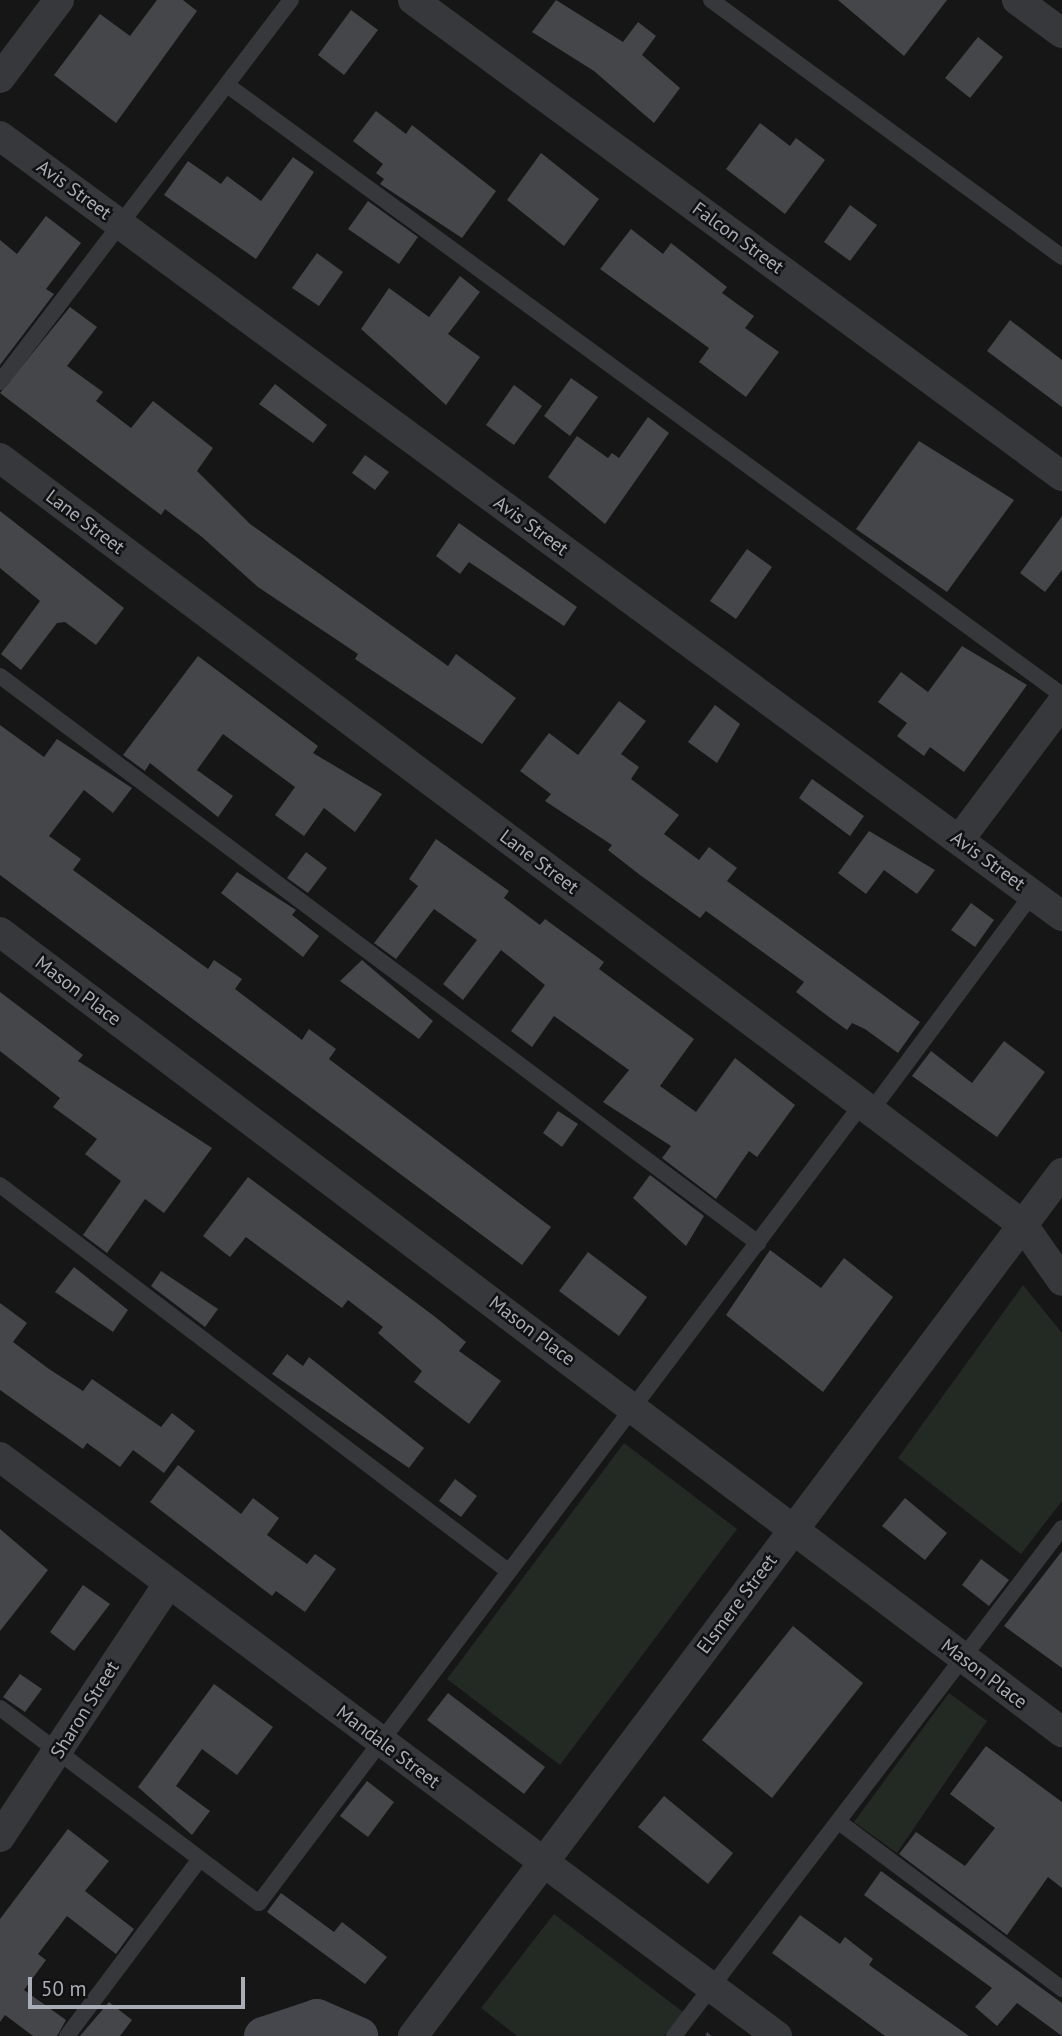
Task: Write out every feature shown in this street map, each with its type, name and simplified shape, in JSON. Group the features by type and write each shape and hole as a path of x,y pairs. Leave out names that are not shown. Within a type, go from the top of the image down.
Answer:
{"street":[{"path":"0,78 59,0"},
{"name":"Falcon Street","path":"413,0 1062,476"},
{"path":"1017,0 1062,33"},
{"name":"Avis Street","path":"0,135 1062,916"},
{"name":"Lane Street","path":"0,458 1023,1225 1062,1281"},
{"path":"959,840 1062,703"},
{"name":"Mason Place","path":"0,932 795,1528 1062,1732"},
{"name":"Elsmere Street","path":"413,2036 1062,1173"},
{"name":"Mandale Street","path":"0,1457 777,2036"},
{"name":"Sharon Street","path":"0,1837 169,1583"},
{"path":"263,2036 317,2018 359,2036"}],"lane":[{"path":"0,382 291,0"},
{"path":"711,0 1062,257"},
{"path":"227,85 1062,695"},
{"path":"0,676 758,1242"},
{"path":"0,1708 259,1903 379,1740 758,1242 867,1108 1032,894"},
{"path":"0,1185 508,1571"},
{"path":"674,2036 1062,1528"},
{"path":"839,1822 1062,1989"},
{"path":"67,2036 200,1858"}],"shaded area":[{"path":"1023,1285 1062,1333 1062,1501 1021,1554 898,1458"},
{"path":"624,1443 737,1529 560,1765 447,1679"},
{"path":"949,1693 987,1721 897,1853 854,1822"},
{"path":"554,1914 683,2012 664,2036 517,2036 481,2008"}],"building":[{"path":"157,0 183,0 197,11 116,123 54,75 100,14 130,36"},
{"path":"556,0 623,42 638,22 656,36 642,55 680,88 654,123 594,71 532,32"},
{"path":"838,0 947,0 904,56"},
{"path":"351,10 378,30 344,75 318,55"},
{"path":"978,37 1003,57 970,98 945,78"},
{"path":"376,111 406,134 412,125 496,191 462,238 380,184 384,179 376,173 383,164 353,141"},
{"path":"760,123 790,146 796,138 825,160 785,214 726,169"},
{"path":"541,153 599,199 564,246 507,200"},
{"path":"293,157 314,172 256,259 164,195 188,161 221,184 227,176 261,201"},
{"path":"368,201 418,237 399,264 348,229"},
{"path":"850,205 877,225 850,261 824,242"},
{"path":"46,216 81,243 46,289 54,294 0,365 0,240 17,254"},
{"path":"631,229 663,254 671,243 727,287 722,293 754,316 745,328 779,352 746,397 699,362 709,348 600,269"},
{"path":"317,253 343,272 319,306 292,288"},
{"path":"460,276 480,292 448,334 480,357 446,405 361,329 389,288 429,317"},
{"path":"70,307 97,327 67,366 103,392 96,401 131,428 153,401 213,448 197,471 250,524 448,666 456,654 516,698 482,744 355,659 358,654 258,587 202,537 165,509 161,515 0,393"},
{"path":"1010,320 1062,360 1062,407 987,351"},
{"path":"571,378 598,397 570,436 544,416"},
{"path":"275,384 327,425 313,443 259,404"},
{"path":"514,385 542,406 514,445 486,425"},
{"path":"648,417 669,433 605,524 548,477 577,436 608,458 612,453 619,458"},
{"path":"919,441 1014,500 947,592 856,529"},
{"path":"365,455 389,472 375,490 352,473"},
{"path":"0,511 124,608 96,645 65,622 57,623 21,670 1,654 40,601 0,568"},
{"path":"1062,516 1062,570 1045,592 1020,573"},
{"path":"459,523 577,607 564,626 469,562 460,574 436,556"},
{"path":"747,549 772,567 736,619 710,601"},
{"path":"962,646 1027,685 964,772 930,747 924,756 897,736 907,723 878,702 901,672 928,692"},
{"path":"198,656 318,746 313,753 382,794 355,832 324,808 304,836 275,815 295,787 223,734 197,770 233,796 218,817 150,763 145,771 123,755"},
{"path":"619,701 646,721 621,754 639,767 631,779 679,815 664,834 699,860 709,847 737,868 727,881 920,1022 898,1053 865,1029 852,1023 847,1030 829,1017 796,992 804,982 706,911 700,918 640,875 608,850 612,845 545,801 551,794 520,771 549,733 578,755"},
{"path":"715,705 740,724 717,763 688,742"},
{"path":"0,725 44,757 57,739 132,788 113,813 84,790 49,836 81,859 73,870 208,969 214,960 242,979 235,989 302,1040 309,1029 336,1049 329,1059 551,1227 522,1265 0,875"},
{"path":"812,779 864,816 850,836 799,798"},
{"path":"869,831 935,870 917,894 884,870 866,894 838,873"},
{"path":"436,839 509,891 504,898 540,925 545,919 604,962 599,969 694,1039 660,1086 696,1112 735,1058 795,1105 757,1157 749,1151 716,1199 662,1158 671,1146 603,1102 629,1070 554,1016 532,1047 511,1031 545,985 501,950 463,1000 443,984 477,940 434,909 396,959 374,943 418,886 409,879"},
{"path":"306,852 327,868 308,893 287,878"},
{"path":"237,872 296,910 292,915 319,936 303,957 221,893"},
{"path":"971,903 994,920 975,947 951,930"},
{"path":"362,960 433,1021 419,1039 340,981"},
{"path":"0,992 83,1055 78,1061 212,1148 164,1213 145,1199 107,1253 83,1235 121,1181 85,1154 97,1139 53,1107 60,1098 0,1051"},
{"path":"1004,1041 1045,1072 997,1137 912,1076 931,1051 972,1083"},
{"path":"558,1111 578,1124 562,1147 543,1133"},
{"path":"650,1175 704,1216 686,1246 633,1198"},
{"path":"248,1177 434,1316 466,1342 459,1351 501,1381 469,1424 414,1382 422,1371 378,1333 383,1327 348,1300 342,1308 246,1237 230,1257 203,1236"},
{"path":"770,1250 821,1288 844,1258 893,1297 823,1392 726,1315"},
{"path":"588,1252 647,1297 619,1336 559,1291"},
{"path":"74,1267 128,1310 113,1332 55,1292"},
{"path":"161,1271 218,1309 205,1327 151,1286"},
{"path":"0,1303 27,1323 13,1342 49,1369 83,1391 92,1379 161,1427 172,1413 195,1431 164,1473 133,1450 120,1467 87,1443 83,1449 0,1390"},
{"path":"287,1354 303,1366 309,1357 424,1448 409,1468 272,1374"},
{"path":"178,1465 241,1514 253,1498 279,1518 267,1535 307,1564 315,1554 336,1569 305,1612 276,1591 272,1596 150,1502"},
{"path":"455,1479 477,1496 461,1517 439,1501"},
{"path":"905,1498 947,1533 925,1560 882,1526"},
{"path":"0,1529 48,1570 0,1631"},
{"path":"1062,1551 1062,1668 1004,1626"},
{"path":"981,1559 1009,1580 989,1606 962,1585"},
{"path":"83,1585 110,1604 74,1651 50,1632"},
{"path":"793,1626 863,1683 772,1798 702,1740"},
{"path":"20,1674 42,1689 25,1712 3,1697"},
{"path":"214,1684 273,1727 237,1775 202,1749 176,1786 210,1811 192,1835 138,1787"},
{"path":"448,1693 545,1767 524,1794 427,1720"},
{"path":"986,1746 1062,1802 1062,1888 1048,1877 1007,1935 899,1854 916,1832 965,1866 995,1828 950,1794"},
{"path":"367,1781 394,1802 368,1837 340,1816"},
{"path":"664,1796 733,1853 708,1884 638,1827"},
{"path":"68,1829 109,1861 85,1891 134,1929 116,1954 67,1916 38,1954 46,1960 24,1990 66,2020 57,2036 33,2036 5,2015 0,2022 0,1919"},
{"path":"881,1871 1062,2003 1062,2036 1017,2003 997,2026 975,2007 992,1988 864,1895"},
{"path":"281,1893 334,1932 342,1922 387,1957 365,1984 267,1912"},
{"path":"800,1915 840,1944 845,1937 873,1959 869,1965 969,2036 885,2036 772,1953"},
{"path":"109,2002 132,2020 120,2036 80,2036"}]}
